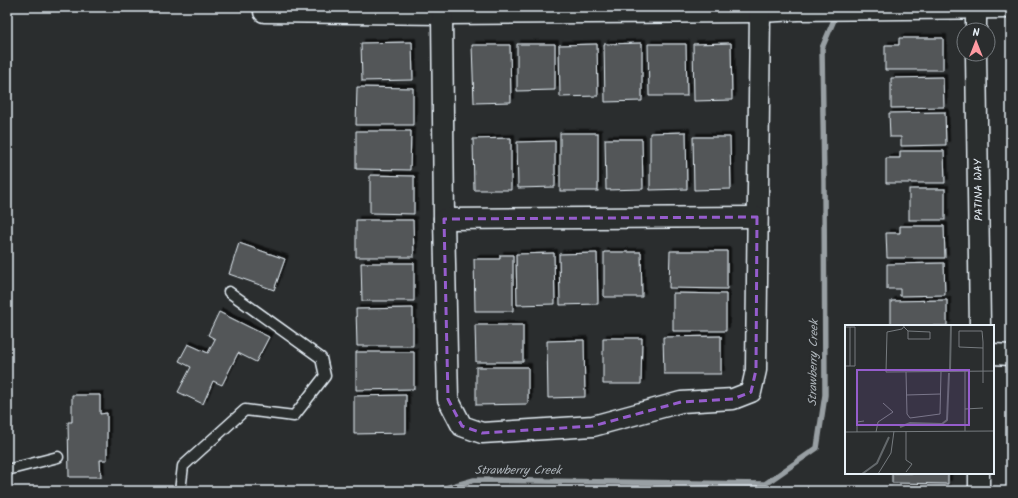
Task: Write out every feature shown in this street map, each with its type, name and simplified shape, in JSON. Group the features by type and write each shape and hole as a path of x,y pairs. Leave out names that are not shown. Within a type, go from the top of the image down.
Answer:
{"street":[{"path":"976,8 976,22"},
{"path":"264,10 442,14 760,12 866,9 1011,8"},
{"path":"442,14 448,399 462,426 482,433 593,426 681,402 733,399 751,392 756,370 760,12"},
{"name":"PATINA WAY","path":"976,62 980,325"},
{"path":"444,219 757,217"},
{"path":"994,354 1011,355"},
{"path":"979,474 979,491"}],"lane":[{"path":"180,491 183,466 245,410 294,416 325,376 321,358 229,292"},
{"path":"7,470 58,456"}],"highlighted area":[{"path":"757,217 756,370 751,392 733,399 681,402 593,426 482,433 462,426 448,399 444,219"}],"building":[{"path":"899,38 943,38 943,70 885,70 885,45 899,45"},
{"path":"412,42 413,80 362,81 361,43"},
{"path":"642,43 642,101 605,102 604,44"},
{"path":"731,43 732,100 694,101 693,44"},
{"path":"517,44 555,44 555,90 517,91"},
{"path":"597,44 598,96 560,97 559,45"},
{"path":"648,44 686,44 687,96 649,96"},
{"path":"472,45 510,45 511,102 474,103"},
{"path":"1009,72 1011,72 1011,104 1010,104"},
{"path":"943,77 944,107 891,108 891,78"},
{"path":"357,87 413,88 413,125 356,125"},
{"path":"945,112 946,145 901,146 901,137 890,137 889,113"},
{"path":"356,131 411,131 410,170 356,169"},
{"path":"686,132 687,189 650,190 650,133"},
{"path":"560,133 598,133 598,191 560,191"},
{"path":"693,137 730,137 731,189 694,190"},
{"path":"511,138 511,190 474,190 473,139"},
{"path":"605,139 642,139 643,189 606,190"},
{"path":"555,141 555,187 518,188 517,142"},
{"path":"900,151 944,151 945,183 886,183 886,158 900,158"},
{"path":"370,175 414,176 414,214 370,213"},
{"path":"909,189 945,189 945,220 909,220"},
{"path":"356,220 413,220 414,257 356,257"},
{"path":"900,226 944,226 945,258 887,258 886,233 900,233"},
{"path":"239,243 285,259 274,290 229,274"},
{"path":"670,251 727,251 727,289 669,288"},
{"path":"604,252 641,252 642,297 604,297"},
{"path":"554,253 555,304 517,305 516,254"},
{"path":"597,253 598,304 560,305 559,254"},
{"path":"500,255 513,255 513,311 475,311 474,259 500,259"},
{"path":"361,263 414,263 414,301 362,301"},
{"path":"944,263 945,295 900,296 900,289 887,289 887,264"},
{"path":"1008,283 1011,283 1011,321 1009,322"},
{"path":"673,293 726,294 726,331 673,331"},
{"path":"947,300 947,325 891,325 891,301"},
{"path":"413,308 413,346 357,346 356,309"},
{"path":"219,312 269,337 256,362 238,353 222,385 213,381 203,404 178,392 191,367 179,361 188,344 208,353 215,339 208,335"},
{"path":"475,325 523,325 523,362 476,362"},
{"path":"721,336 721,374 664,374 663,337"},
{"path":"603,338 642,338 641,384 603,384"},
{"path":"584,340 585,397 548,398 547,341"},
{"path":"356,352 414,352 414,389 356,390"},
{"path":"476,367 528,367 528,404 476,405"},
{"path":"1008,385 1011,385 1011,424 1007,424"},
{"path":"72,395 100,395 100,414 107,413 107,460 100,460 101,477 69,477 68,422 72,422"},
{"path":"406,395 406,433 354,434 354,396"},
{"path":"892,474 948,474 948,484 892,483"},
{"path":"947,488 947,491 889,491 889,489"}],"waterway":[{"name":"Strawberry Creek","path":"435,491 474,480 765,484 817,448 825,395 822,48 837,13"}]}
